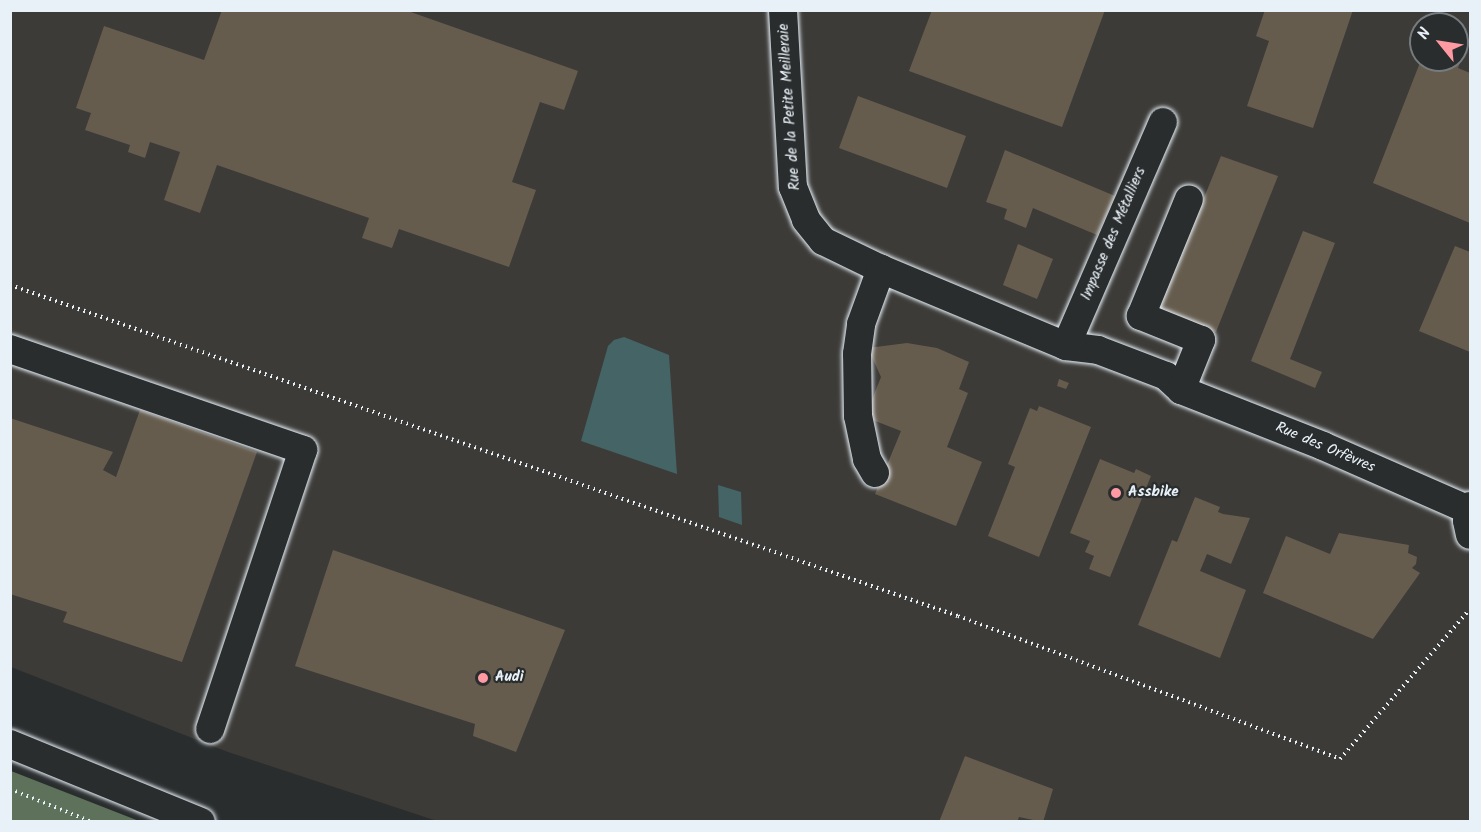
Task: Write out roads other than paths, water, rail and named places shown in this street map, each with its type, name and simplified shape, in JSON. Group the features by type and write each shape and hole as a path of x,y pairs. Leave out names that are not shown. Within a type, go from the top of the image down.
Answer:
{"street":[{"name":"Rue de la Petite Meilleraie","path":"783,10 793,187 799,206 816,233"},
{"name":"Impasse des Métalliers","path":"1066,346 1162,122"},
{"path":"1181,390 1201,340 1141,316 1189,199"},
{"name":"Rue des Orfèvres","path":"816,233 836,249 1066,346 1090,366 1159,393 1181,390 1331,449 1470,517"},
{"path":"875,473 867,459 858,416 857,354 861,324 881,269"},
{"path":"10,348 303,450 210,729"},
{"path":"10,744 201,822"}],"water":[{"path":"624,337 669,355 677,474 581,441 608,346 614,340"},
{"path":"718,485 741,492 742,525 719,517"}],"place":[{"name":"Assbike","path":"1116,493"},
{"name":"Audi","path":"483,678"}]}
